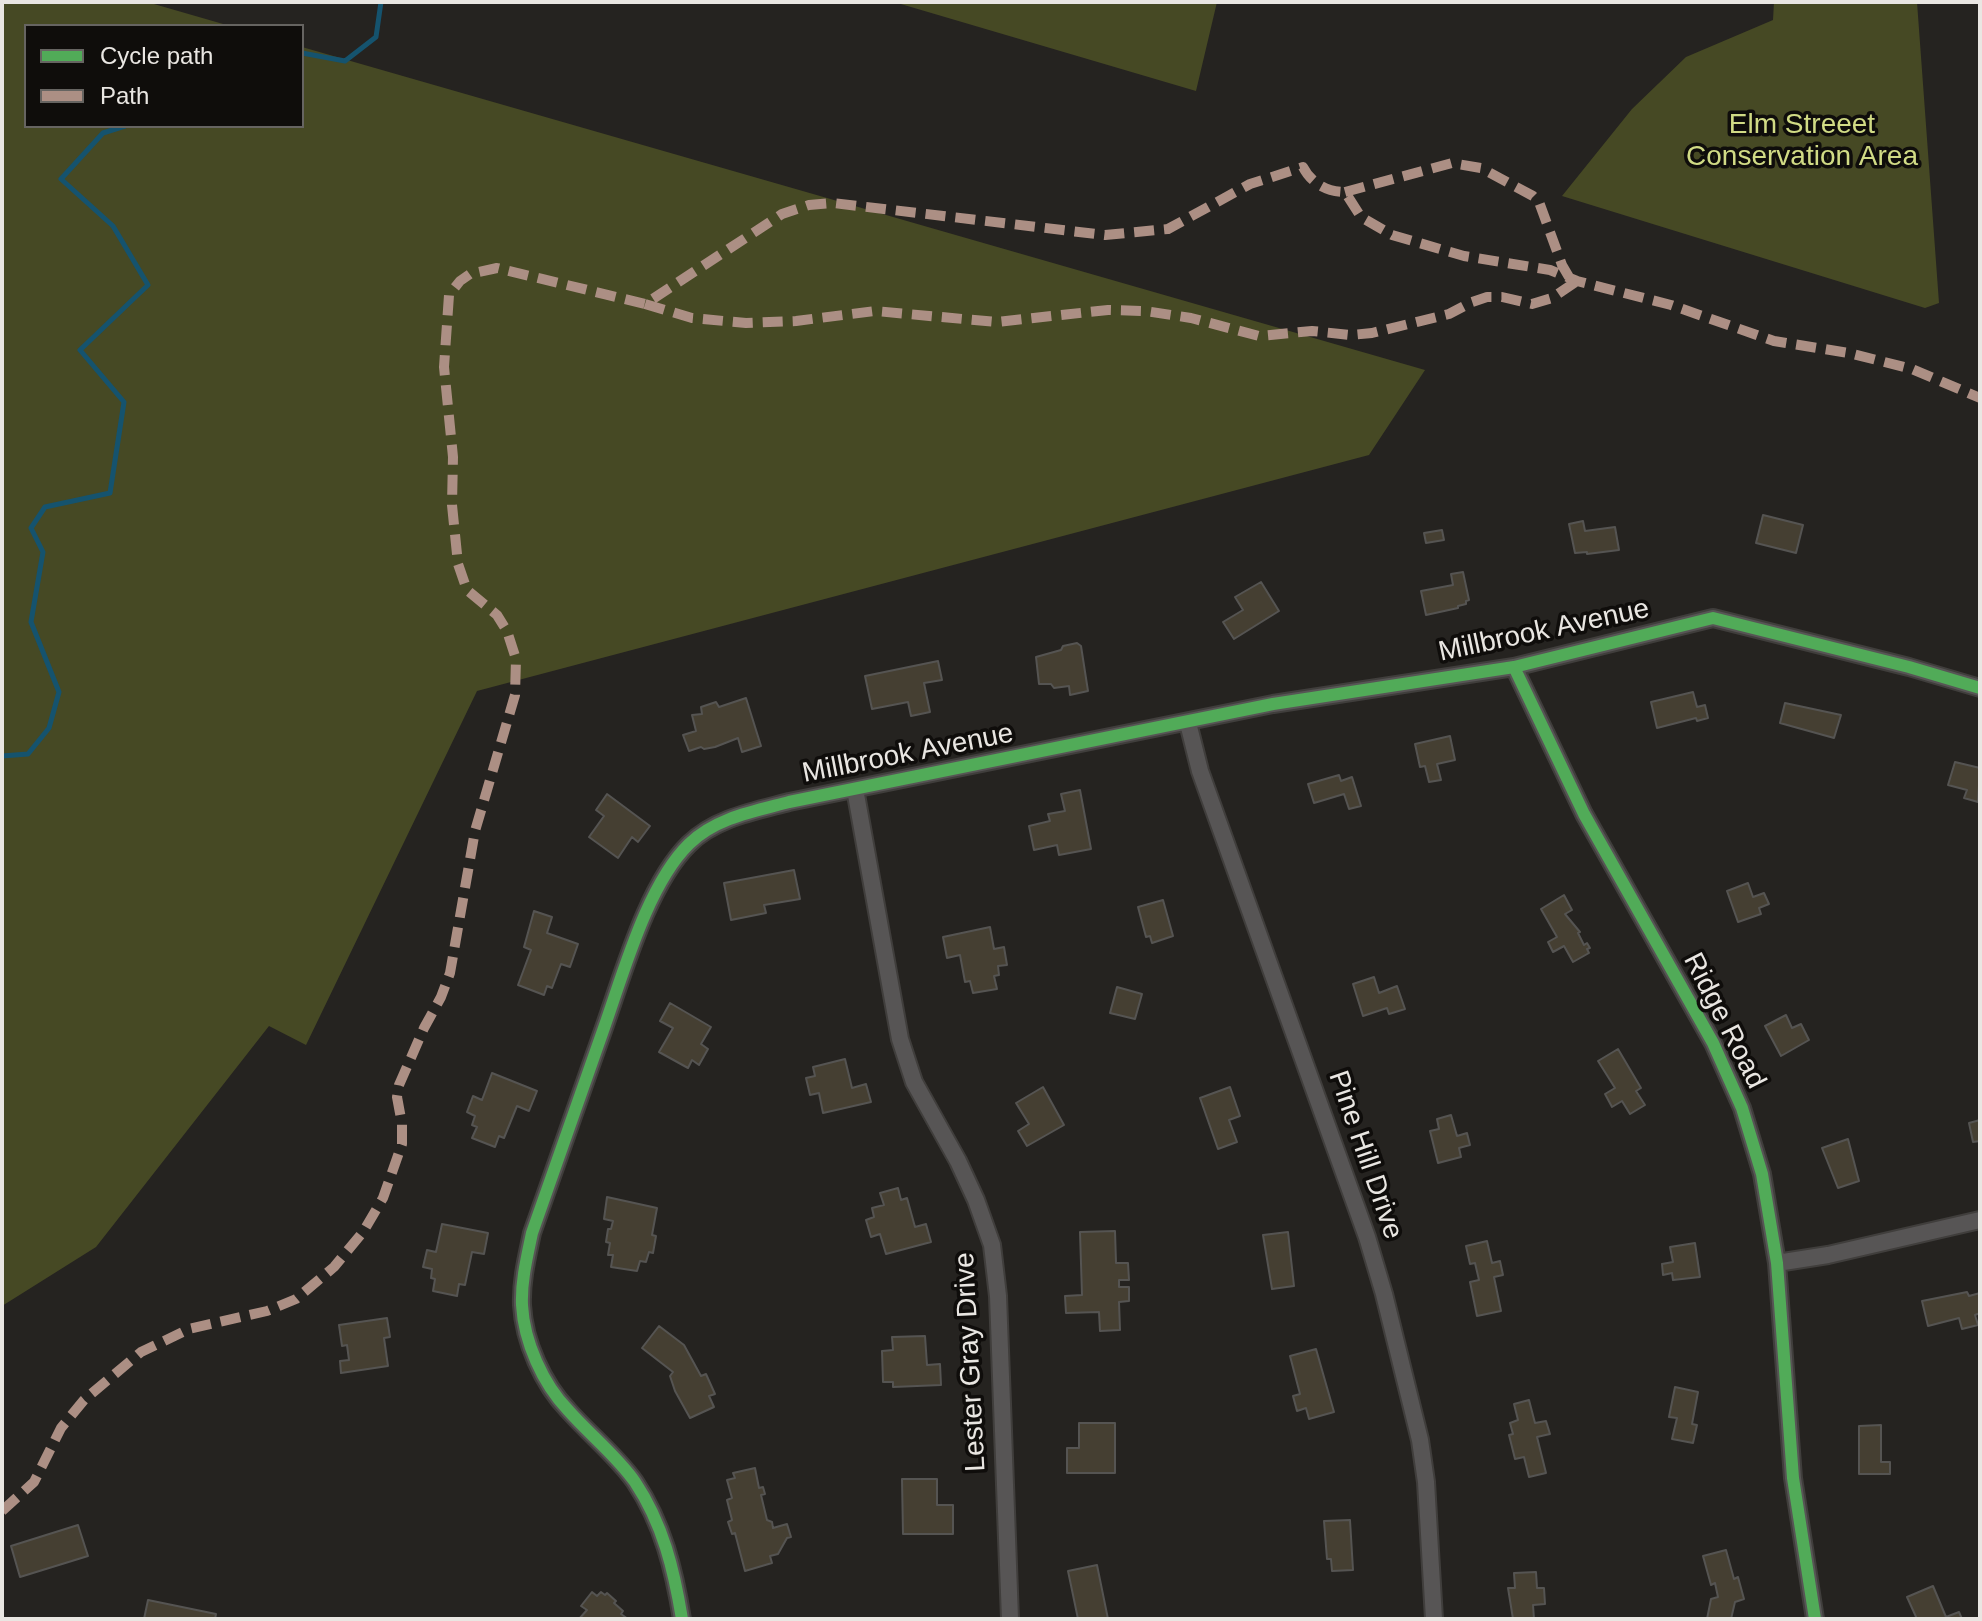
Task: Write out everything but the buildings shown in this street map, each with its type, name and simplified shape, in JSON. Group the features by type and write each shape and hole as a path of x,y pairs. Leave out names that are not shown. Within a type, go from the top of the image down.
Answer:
{"street":[{"name":"Millbrook Avenue","path":"682,1619 674,1571 658,1522 634,1480 564,1406 542,1372 522,1307 524,1270 532,1233 624,971 652,900 671,866 690,843 715,826 744,813 1273,704 1514,667 1713,618 1980,688"},
{"name":"Ridge Road","path":"1514,667 1584,814 1713,1043 1742,1108 1762,1174 1777,1263 1793,1478 1815,1619"},
{"name":"Pine Hill Drive","path":"1188,723 1200,771 1367,1237 1384,1294 1420,1440 1426,1482 1434,1619"},
{"name":"Lester Gray Drive","path":"855,789 900,1039 914,1082 958,1161 992,1245 998,1296 1010,1619"},
{"path":"1777,1263 1828,1255 1980,1220"}],"green space":[{"path":"2,2 147,2 223,24 24,24 24,128 304,128 304,48 1425,370 1369,455 477,691 306,1045 269,1026 96,1247 2,1306"},
{"path":"894,2 1217,2 1196,91"},
{"name":"Elm Streeet Conservation Area","path":"1774,2 1917,2 1939,303 1925,308 1562,196 1632,109 1686,57 1773,20"}],"waterway":[{"path":"304,53 345,61 376,37 381,2"},
{"path":"2,756 28,754 49,728 59,692 31,622 43,552 31,528 45,507 110,493 124,402 80,350 148,285 113,226 61,179 103,133 119,128"}],"marked path":[{"path":"1345,192 1452,163 1481,168 1539,202 1569,277"},
{"path":"2,1511 34,1482 61,1428 84,1400 141,1352 189,1329 267,1311 296,1299 334,1267 363,1232 383,1198 402,1144 397,1097 399,1085 450,973 475,831 515,695 516,659 507,631 497,615 467,590 458,564 452,505 453,457 444,367 449,295 470,274 497,268 645,304 782,214 809,205 833,203 1105,235 1168,229 1250,184 1303,167 1320,186 1345,192 1361,217 1392,235 1464,256 1550,270 1577,281 1671,305 1774,341 1849,353 1912,369 1980,398"},
{"path":"645,304 692,318 746,323 796,321 875,311 996,322 1108,310 1145,311 1191,318 1259,336 1312,331 1351,335 1372,333 1449,314 1487,297 1532,304 1552,298 1577,281"}],"cycle path":[{"path":"682,1619 671,1565 653,1514 628,1472 551,1388 531,1348 522,1296 532,1233 629,955 661,882 674,861 699,835 736,817 789,802 1273,704 1514,667 1713,618 1980,688"},
{"path":"1514,667 1584,814 1713,1043 1742,1108 1762,1174 1777,1263 1793,1478 1815,1619"}]}
